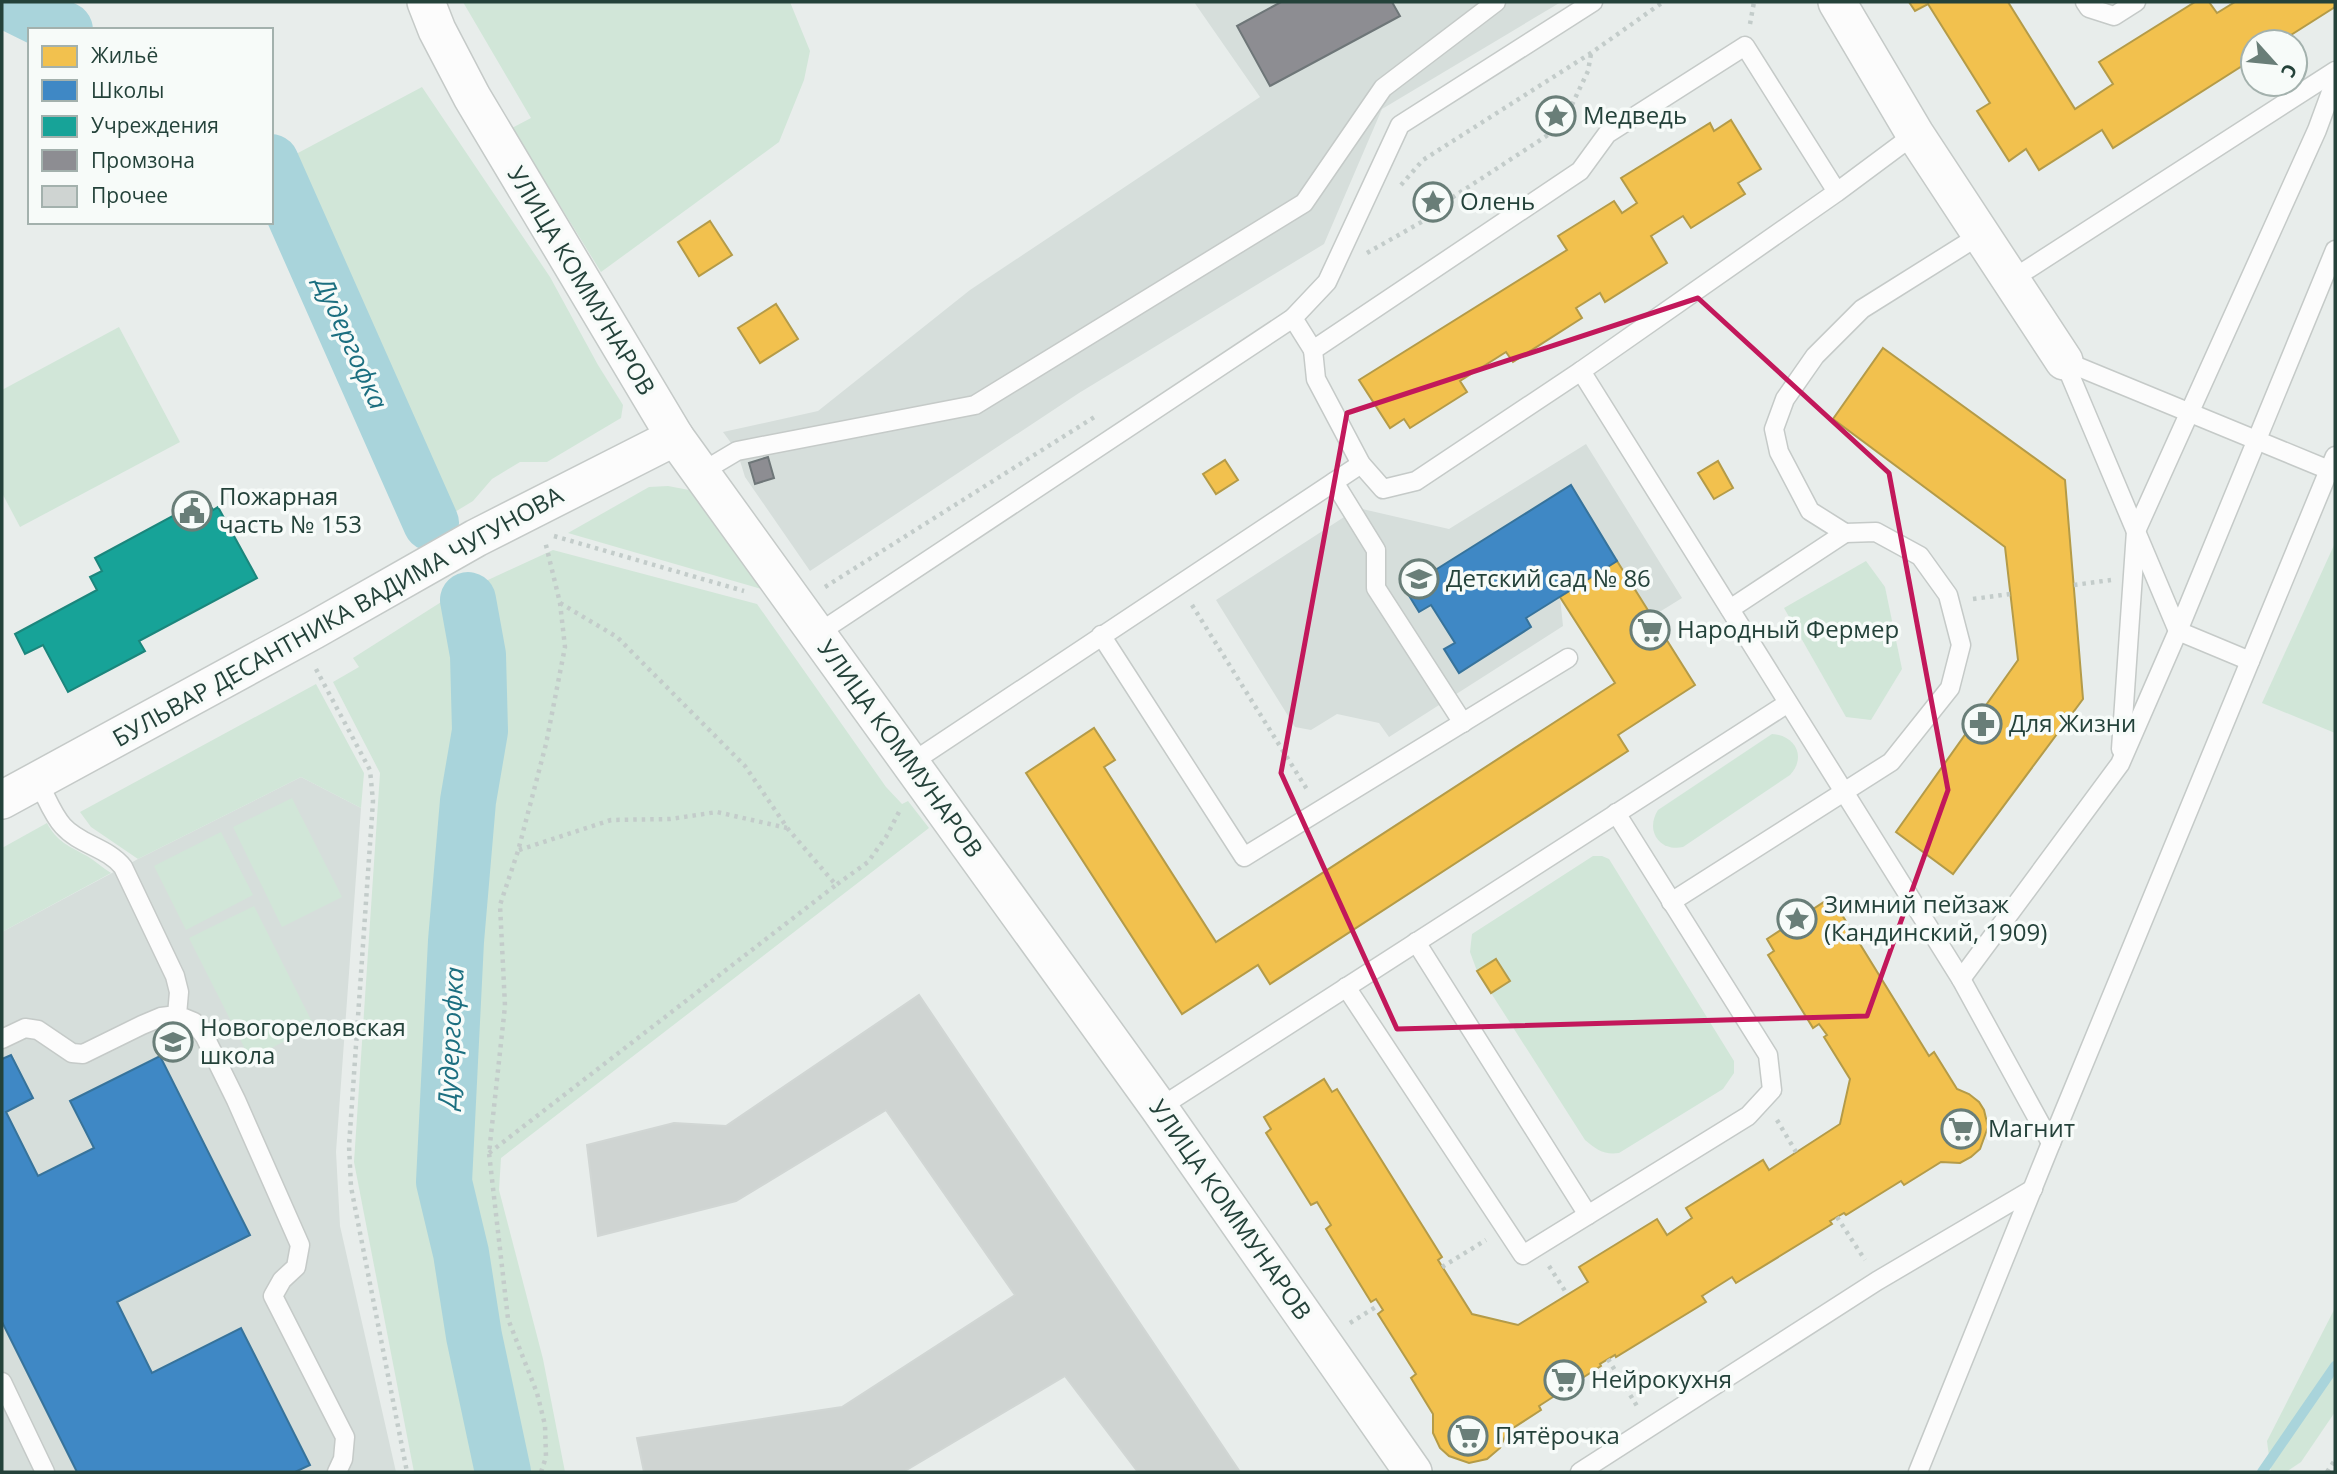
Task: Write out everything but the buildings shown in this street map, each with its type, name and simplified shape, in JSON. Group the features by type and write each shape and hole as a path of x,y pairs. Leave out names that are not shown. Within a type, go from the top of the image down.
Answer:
{"street":[{"name":"УЛИЦА КОММУНАРОВ","path":"426,2 471,97 675,437 1159,1108 1413,1472"},
{"path":"1837,2 1915,134 2064,361"},
{"name":"БУЛЬВАР ДЕСАНТНИКА ВАДИМА ЧУГУНОВА","path":"2,800 476,538 675,437"}],"lane":[{"path":"700,473 737,451 975,405 1304,203 1383,88 1496,2"},
{"path":"807,620 1293,318 1327,282 1400,125 1593,2"},
{"path":"2085,2 2089,8 2114,16 2136,2"},
{"path":"1313,350 1580,171 1607,134 1745,46 1837,192"},
{"path":"2011,280 2335,71"},
{"path":"2120,764 2136,531 2317,130 2335,81"},
{"path":"1293,318 1313,350 1316,379 1361,464 1383,489 1416,481 1581,371 1837,192 1915,134"},
{"path":"1671,902 1891,762 1950,688 1961,645 1948,595 1920,555 1876,533 1845,533 1810,511 1779,452 1774,429 1785,399 1815,356 1862,309 1980,235"},
{"path":"1961,979 2120,764 2178,631 2335,250"},
{"path":"1919,1472 2051,1143 2332,463 2257,440 2064,361"},
{"path":"2064,361 2178,631 2250,661"},
{"path":"1581,371 1961,979 2051,1143"},
{"path":"911,763 1361,464"},
{"path":"1334,482 1376,550 1376,588 1463,723"},
{"path":"1730,609 1845,533"},
{"path":"1101,635 1244,857 1568,658"},
{"path":"1159,1108 1788,703"},
{"path":"38,782 63,826 114,856 123,867 175,976 179,992 177,1015"},
{"path":"1346,987 1522,1255 1748,1116 1772,1090 1768,1055 1616,813"},
{"path":"1416,942 1588,1215"},
{"path":"2,1039 25,1028 38,1030 72,1053 83,1054 161,1017 177,1015 194,1022 205,1037 236,1100 300,1245 296,1267 282,1280 273,1296 345,1437 343,1459 337,1472"},
{"path":"1580,1472 1877,1281 2033,1189"},
{"path":"2,1382 45,1472"}],"path":[{"path":"1393,193 1423,160 1591,53 1663,2"},
{"path":"1370,242 1365,254 1425,220 1450,199 1548,135 1569,111 1588,71 1591,53"},
{"path":"807,620 1098,415"},
{"path":"541,1472 546,1457 545,1425 537,1393 508,1319 489,1153 505,1006 500,905 518,851 546,744 565,647 560,603 543,533 755,594"},
{"path":"2074,585 2133,577"},
{"path":"1179,584 1320,810"},
{"path":"1950,603 2010,594"},
{"path":"560,603 617,637 745,766 788,828 836,885"},
{"path":"316,669 370,770 373,801 348,1146 351,1187 407,1472"},
{"path":"489,1153 868,862 886,837 905,800"},
{"path":"518,851 611,820 670,819 717,812 788,828"},
{"path":"1772,1090 1777,1121 1797,1152"},
{"path":"1837,1217 1877,1281"},
{"path":"1442,1267 1505,1229"},
{"path":"1537,1246 1567,1294"},
{"path":"1608,1359 1650,1427"},
{"path":"2327,1472 2335,1460"}],"highlighted area":[{"path":"1698,298 1889,473 1948,790 1867,1016 1397,1029 1281,773 1347,413"}],"shaded area":[{"path":"1194,2 1561,2 1382,109 1324,244 1079,393 810,571 745,477 737,451 723,432 818,411 970,290 1260,97"},
{"name":"Детский сад № 86","path":"1586,444 1682,598 1653,616 1617,561 1560,597 1563,626 1389,737 1379,723 1337,714 1311,730 1295,727 1216,600 1358,508 1449,529"},
{"name":"Новогореловская школа","path":"301,777 361,808 336,1152 340,1226 396,1472 2,1472 2,932 138,859"}],"green space":[{"path":"463,2 790,2 810,51 804,80 779,142 601,272 512,128 531,118"},
{"path":"422,87 550,277 623,405 621,418 547,462 520,462 492,479 473,501 440,521 281,162"},
{"path":"119,327 180,442 20,527 2,493 2,390"},
{"path":"668,486 689,490 708,502 772,592 568,533 649,487"},
{"path":"2335,543 2335,733 2262,703"},
{"path":"553,550 757,604 886,787 902,804 908,801 929,828 501,1158 499,1190 543,1359 565,1472 524,1472 463,1219 456,1139 488,682 475,586"},
{"path":"1866,561 1885,587 1902,669 1871,720 1846,717 1784,608"},
{"path":"457,592 474,671 435,1153 440,1209 492,1472 414,1472 354,1162 380,773 333,682 359,667 353,658"},
{"path":"316,684 364,773 361,808 301,777 138,859 91,827 80,812"},
{"path":"1772,734 1787,738 1796,748 1798,761 1790,775 1683,847 1675,848 1661,843 1653,825 1658,810"},
{"path":"292,798 342,897 282,927 233,827"},
{"path":"47,823 64,843 111,873 2,932 2,848"},
{"path":"221,832 253,895 186,930 154,866"},
{"path":"1593,856 1609,859 1734,1061 1734,1073 1723,1089 1619,1153 1601,1151 1585,1140 1491,993 1509,981 1496,959 1477,971 1470,952 1472,934"},
{"path":"254,906 314,1026 250,1059 189,938"},
{"path":"2335,1308 2335,1412 2301,1462 2286,1472 2271,1472 2267,1441"}],"waterway":[{"name":"Дудергофка","path":"8,2 61,28"},
{"name":"Дудергофка","path":"273,167 431,523"},
{"name":"Дудергофка","path":"468,600 478,655 480,731 468,801 456,941 444,1182 461,1253 474,1336 503,1472"},
{"path":"2262,1472 2335,1366"}],"place":[{"name":"Медведь","path":"1556,116"},
{"name":"Олень","path":"1433,202"},
{"name":"Пожарная часть № 153","path":"192,511"},
{"name":"Детский сад № 86","path":"1419,579"},
{"name":"Народный Фермер","path":"1650,630"},
{"name":"Для Жизни","path":"1982,724"},
{"name":"Зимний пейзаж (Кандинский, 1909)","path":"1797,919"},
{"name":"Новогореловская школа","path":"173,1042"},
{"name":"Магнит","path":"1961,1129"},
{"name":"Нейрокухня","path":"1564,1380"},
{"name":"Пятёрочка","path":"1468,1436"}]}
